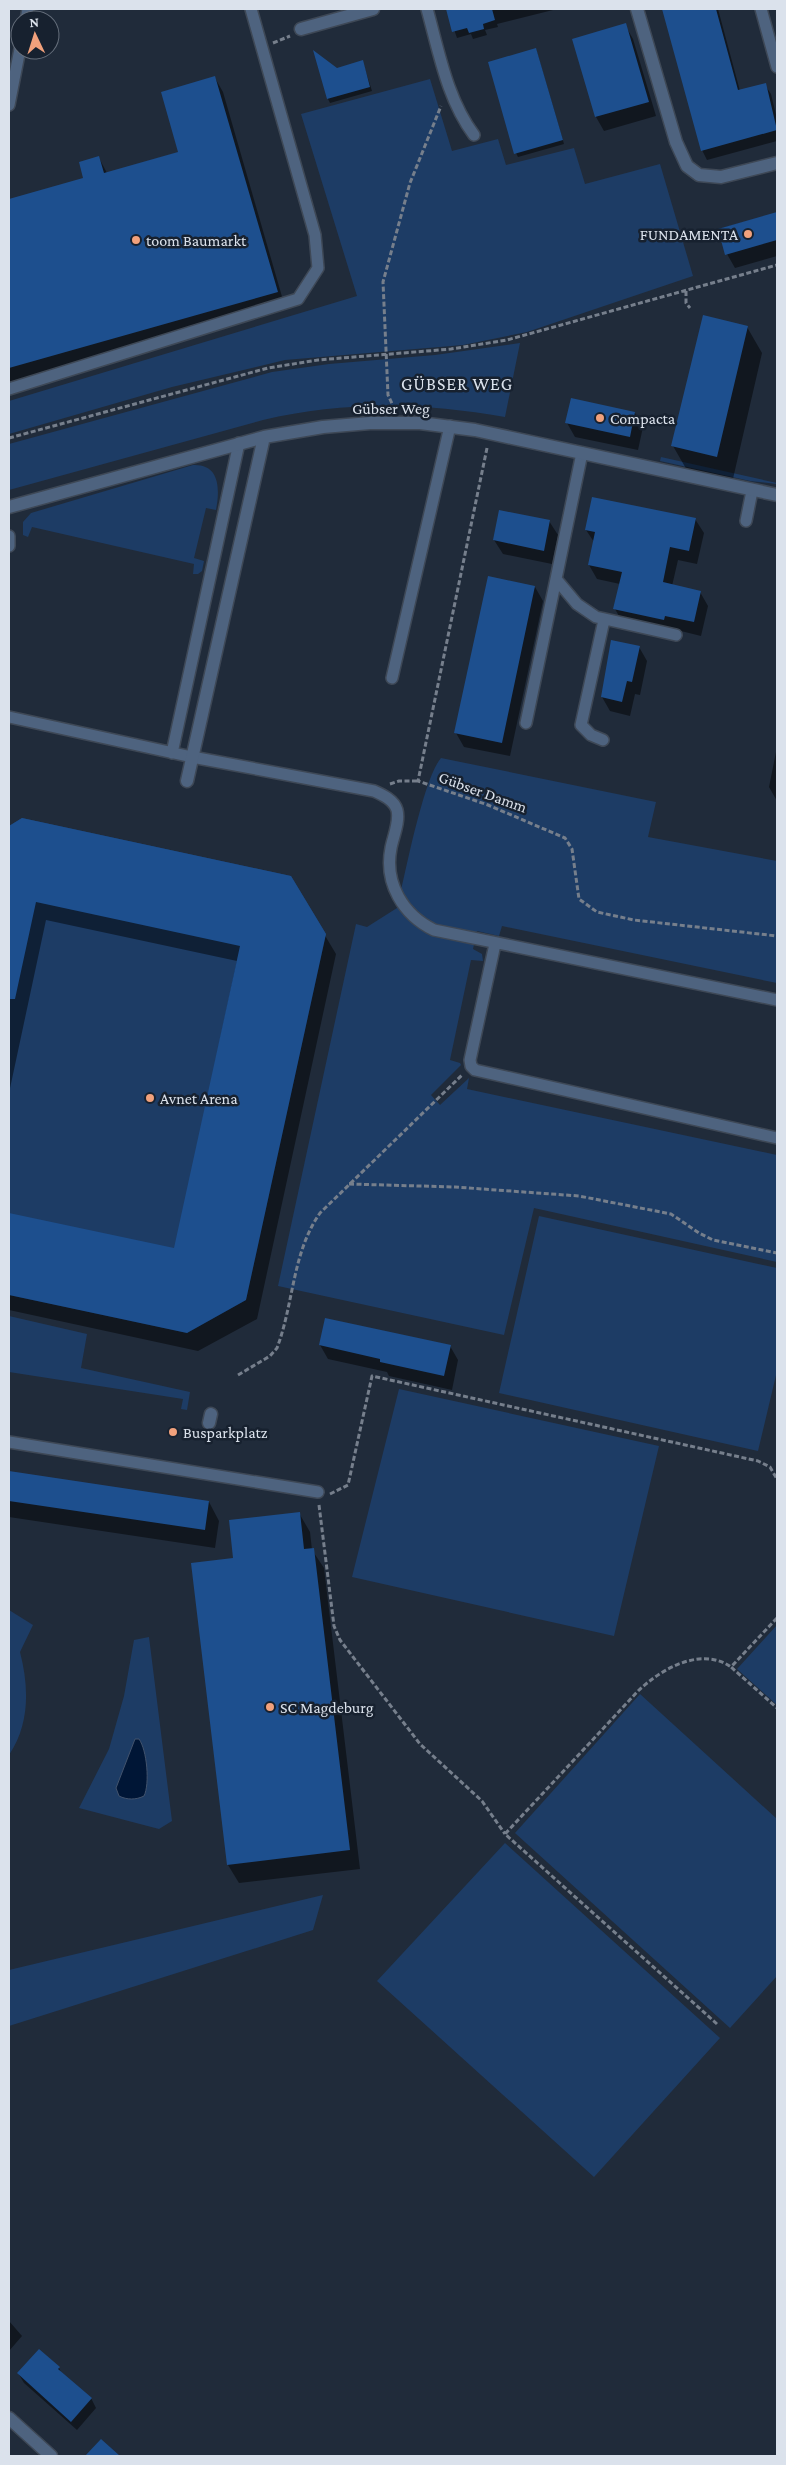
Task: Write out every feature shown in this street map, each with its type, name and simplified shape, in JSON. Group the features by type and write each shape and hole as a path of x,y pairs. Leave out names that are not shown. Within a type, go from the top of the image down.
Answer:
{"street":[{"path":"301,29 373,9"},
{"path":"638,9 676,142 684,160 693,171 704,176 721,178 777,163"},
{"name":"Gübser Weg","path":"9,507 264,437 395,416 490,432 777,495"},
{"path":"187,781 264,437"},
{"path":"9,2418 51,2456"}],"lane":[{"path":"9,389 298,299 318,268 315,235 251,9"},
{"path":"427,9 449,87 460,117 474,135"},
{"path":"761,9 777,66"},
{"path":"9,105 18,60"},
{"path":"392,678 450,426"},
{"path":"172,753 239,443"},
{"path":"526,723 582,453"},
{"path":"746,521 752,491"},
{"path":"9,536 9,546"},
{"path":"556,579 577,604 596,617 676,635"},
{"path":"603,740 591,735 580,725 604,620"},
{"path":"9,717 172,753 374,792 392,802 397,811 389,870 396,893 418,920 434,930 777,1000"},
{"path":"496,944 470,1060 471,1066 481,1072 777,1138"},
{"path":"9,1442 318,1492"}],"path":[{"path":"260,46 284,40 301,29"},
{"path":"395,416 388,395 382,282 410,183 449,87"},
{"path":"9,438 252,371 301,362 451,349 507,340 777,265"},
{"path":"686,291 686,303 690,308"},
{"name":"Gübser Weg","path":"386,410 395,416 404,411"},
{"name":"Gübser Damm","path":"490,432 418,781 488,805 565,838 572,849 579,899 597,912 634,920 777,936"},
{"path":"374,792 392,782 418,781"},
{"path":"238,1375 270,1356 278,1348 305,1238 320,1213 471,1066"},
{"path":"349,1184 455,1187 579,1196 671,1214 713,1240 777,1253"},
{"path":"717,2024 505,1834 482,1801 420,1744 338,1637 334,1626 318,1492 330,1494 348,1485 372,1376 758,1461 770,1467 777,1479"},
{"path":"731,1667 777,1618"},
{"path":"505,1834 638,1691 654,1677 673,1666 692,1661 712,1659 731,1667 777,1708"}],"shaded area":[{"path":"430,79 452,151 498,139 506,165 574,148 585,184 660,164 693,276 527,332 463,345 285,360 172,387 9,434 9,401 357,296 301,114"},
{"path":"520,343 505,417 444,409 384,406 354,407 293,414 263,420 9,490 9,444 272,372 329,364 435,355"},
{"path":"661,457 777,484 750,481 660,461"},
{"path":"193,465 209,469 213,473 218,486 216,510 206,508 194,558 204,561 202,571 198,574 193,574 194,564 32,527 28,537 23,535 23,522 31,513"},
{"path":"441,758 656,802 648,837 777,861 777,983 502,926 499,936 477,931 473,949 482,954 483,961 471,960 450,1060 461,1065 431,1095 440,1105 469,1078 467,1089 777,1155 777,1262 534,1208 504,1335 278,1286 356,924 367,927 397,908 421,806 434,769"},
{"name":"Avnet Arena","path":"22,818 291,876 326,934 246,1300 187,1333 9,1295 9,826"},
{"path":"539,1216 777,1268 777,1371 758,1451 499,1393"},
{"path":"9,1316 87,1334 81,1368 190,1392 187,1410 181,1409 183,1399 9,1372"},
{"path":"399,1389 659,1446 614,1636 352,1577"},
{"path":"9,1610 33,1625 20,1652 26,1692 24,1718 21,1731 9,1755"},
{"path":"777,1625 777,1705 737,1669"},
{"path":"149,1637 172,1821 159,1829 79,1808 109,1749 124,1696 134,1640"},
{"path":"640,1694 777,1819 777,1976 730,2028 515,1833"},
{"path":"135,1739 139,1739 144,1751 147,1767 147,1784 144,1796 128,1799 119,1796 116,1788"},
{"path":"505,1843 720,2038 594,2177 377,1981"},
{"path":"323,1895 313,1930 9,2026 9,1970"}],"building":[{"path":"446,9 492,9 495,20 483,24 484,29 469,33 467,28 452,32"},
{"path":"662,9 716,9 738,90 766,83 777,130 701,151"},
{"path":"626,23 649,102 595,117 572,39"},
{"path":"536,48 563,140 514,154 488,62"},
{"path":"313,50 337,68 363,60 370,87 327,99"},
{"name":"toom Baumarkt","path":"215,76 278,292 9,368 9,199 83,178 79,162 99,156 104,173 178,152 161,92"},
{"name":"FUNDAMENTA","path":"777,212 777,240 725,255 718,229"},
{"path":"703,315 748,326 717,457 671,446"},
{"name":"Compacta","path":"571,398 635,412 630,437 565,423"},
{"path":"592,497 696,518 689,551 670,547 663,582 701,591 694,622 665,616 664,620 613,609 622,572 588,565 595,532 585,530"},
{"path":"499,510 550,520 544,551 493,540"},
{"path":"488,576 535,586 502,743 454,733"},
{"path":"611,640 640,646 632,682 627,681 622,702 601,697"},
{"path":"22,818 291,876 326,934 246,1300 187,1333 9,1295 9,1213 174,1248 240,946 36,902 15,999 9,999 9,826"},
{"path":"325,1318 451,1345 444,1376 380,1362 380,1359 319,1345"},
{"path":"9,1471 209,1501 205,1530 9,1501"},
{"name":"SC Magdeburg","path":"300,1512 304,1549 314,1548 350,1850 227,1865 191,1563 233,1558 229,1520"},
{"path":"39,2349 60,2367 58,2369 92,2398 71,2422 17,2373"},
{"path":"101,2439 120,2456 85,2456"}],"place":[{"name":"FUNDAMENTA","path":"748,234"},
{"name":"toom Baumarkt","path":"136,240"},
{"name":"Compacta","path":"600,418"},
{"name":"Avnet Arena","path":"150,1098"},
{"name":"Busparkplatz","path":"173,1432"},
{"name":"SC Magdeburg","path":"270,1707"}],"district":[{"name":"GÜBSER WEG","path":"457,384"}]}
